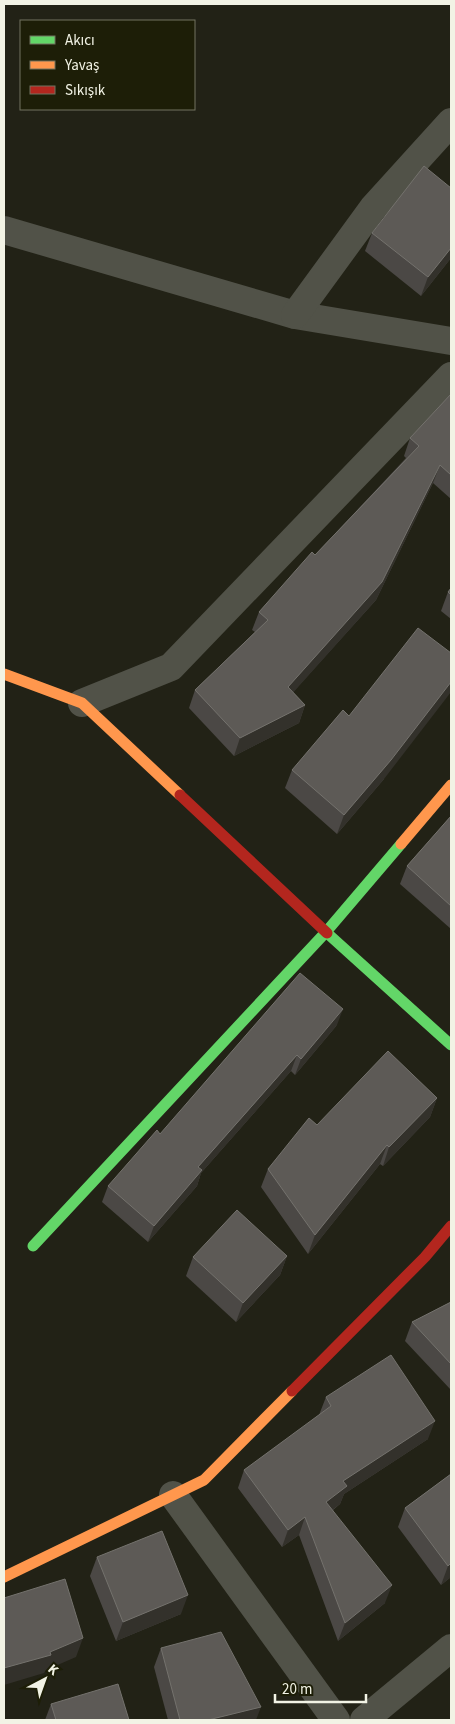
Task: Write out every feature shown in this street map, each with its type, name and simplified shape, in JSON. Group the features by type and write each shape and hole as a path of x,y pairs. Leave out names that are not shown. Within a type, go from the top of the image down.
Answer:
{"street":[{"path":"295,315 373,208 451,122"},
{"path":"4,230 295,315 451,341"},
{"path":"82,703 171,667 451,376"},
{"path":"4,674 82,703 326,932 451,1045"},
{"path":"33,1246 326,932 451,784"},
{"path":"4,1577 204,1480 425,1257 451,1226"},
{"path":"173,1495 336,1720"},
{"path":"364,1720 451,1648"}],"building":[{"path":"424,166 451,188 451,248 428,277 372,233"},
{"path":"451,394 451,475 440,465 382,582 288,687 305,705 240,738 195,690 268,620 259,612 312,552 315,555 419,446 410,438"},
{"path":"418,628 451,653 451,682 391,760 344,815 292,770 343,710 349,716"},
{"path":"451,816 451,906 407,866"},
{"path":"300,973 343,1009 301,1059 297,1055 198,1167 202,1170 154,1226 108,1186 157,1130 160,1134"},
{"path":"388,1051 437,1098 389,1147 387,1145 315,1235 268,1169 309,1118 317,1125"},
{"path":"237,1210 287,1256 243,1303 193,1257"},
{"path":"451,1302 451,1364 412,1322"},
{"path":"391,1355 435,1421 343,1481 347,1486 326,1502 392,1585 345,1623 305,1517 288,1530 244,1470 331,1406 326,1397"},
{"path":"451,1474 451,1563 448,1566 405,1508"},
{"path":"162,1531 188,1595 123,1622 97,1557"},
{"path":"65,1579 83,1638 50,1652 51,1655 4,1668 4,1598"},
{"path":"221,1632 261,1707 208,1720 180,1720 161,1648"},
{"path":"118,1684 129,1720 56,1720 51,1704"}],"traffic: fast":[{"path":"33,1246 326,932 401,844"},
{"path":"327,933 451,1045"}],"traffic: slow":[{"path":"4,674 82,703 180,795"},
{"path":"401,844 451,785"},
{"path":"4,1577 204,1480 292,1391"}],"traffic: jam":[{"path":"180,795 327,933"},
{"path":"292,1391 425,1257 451,1226"}]}
